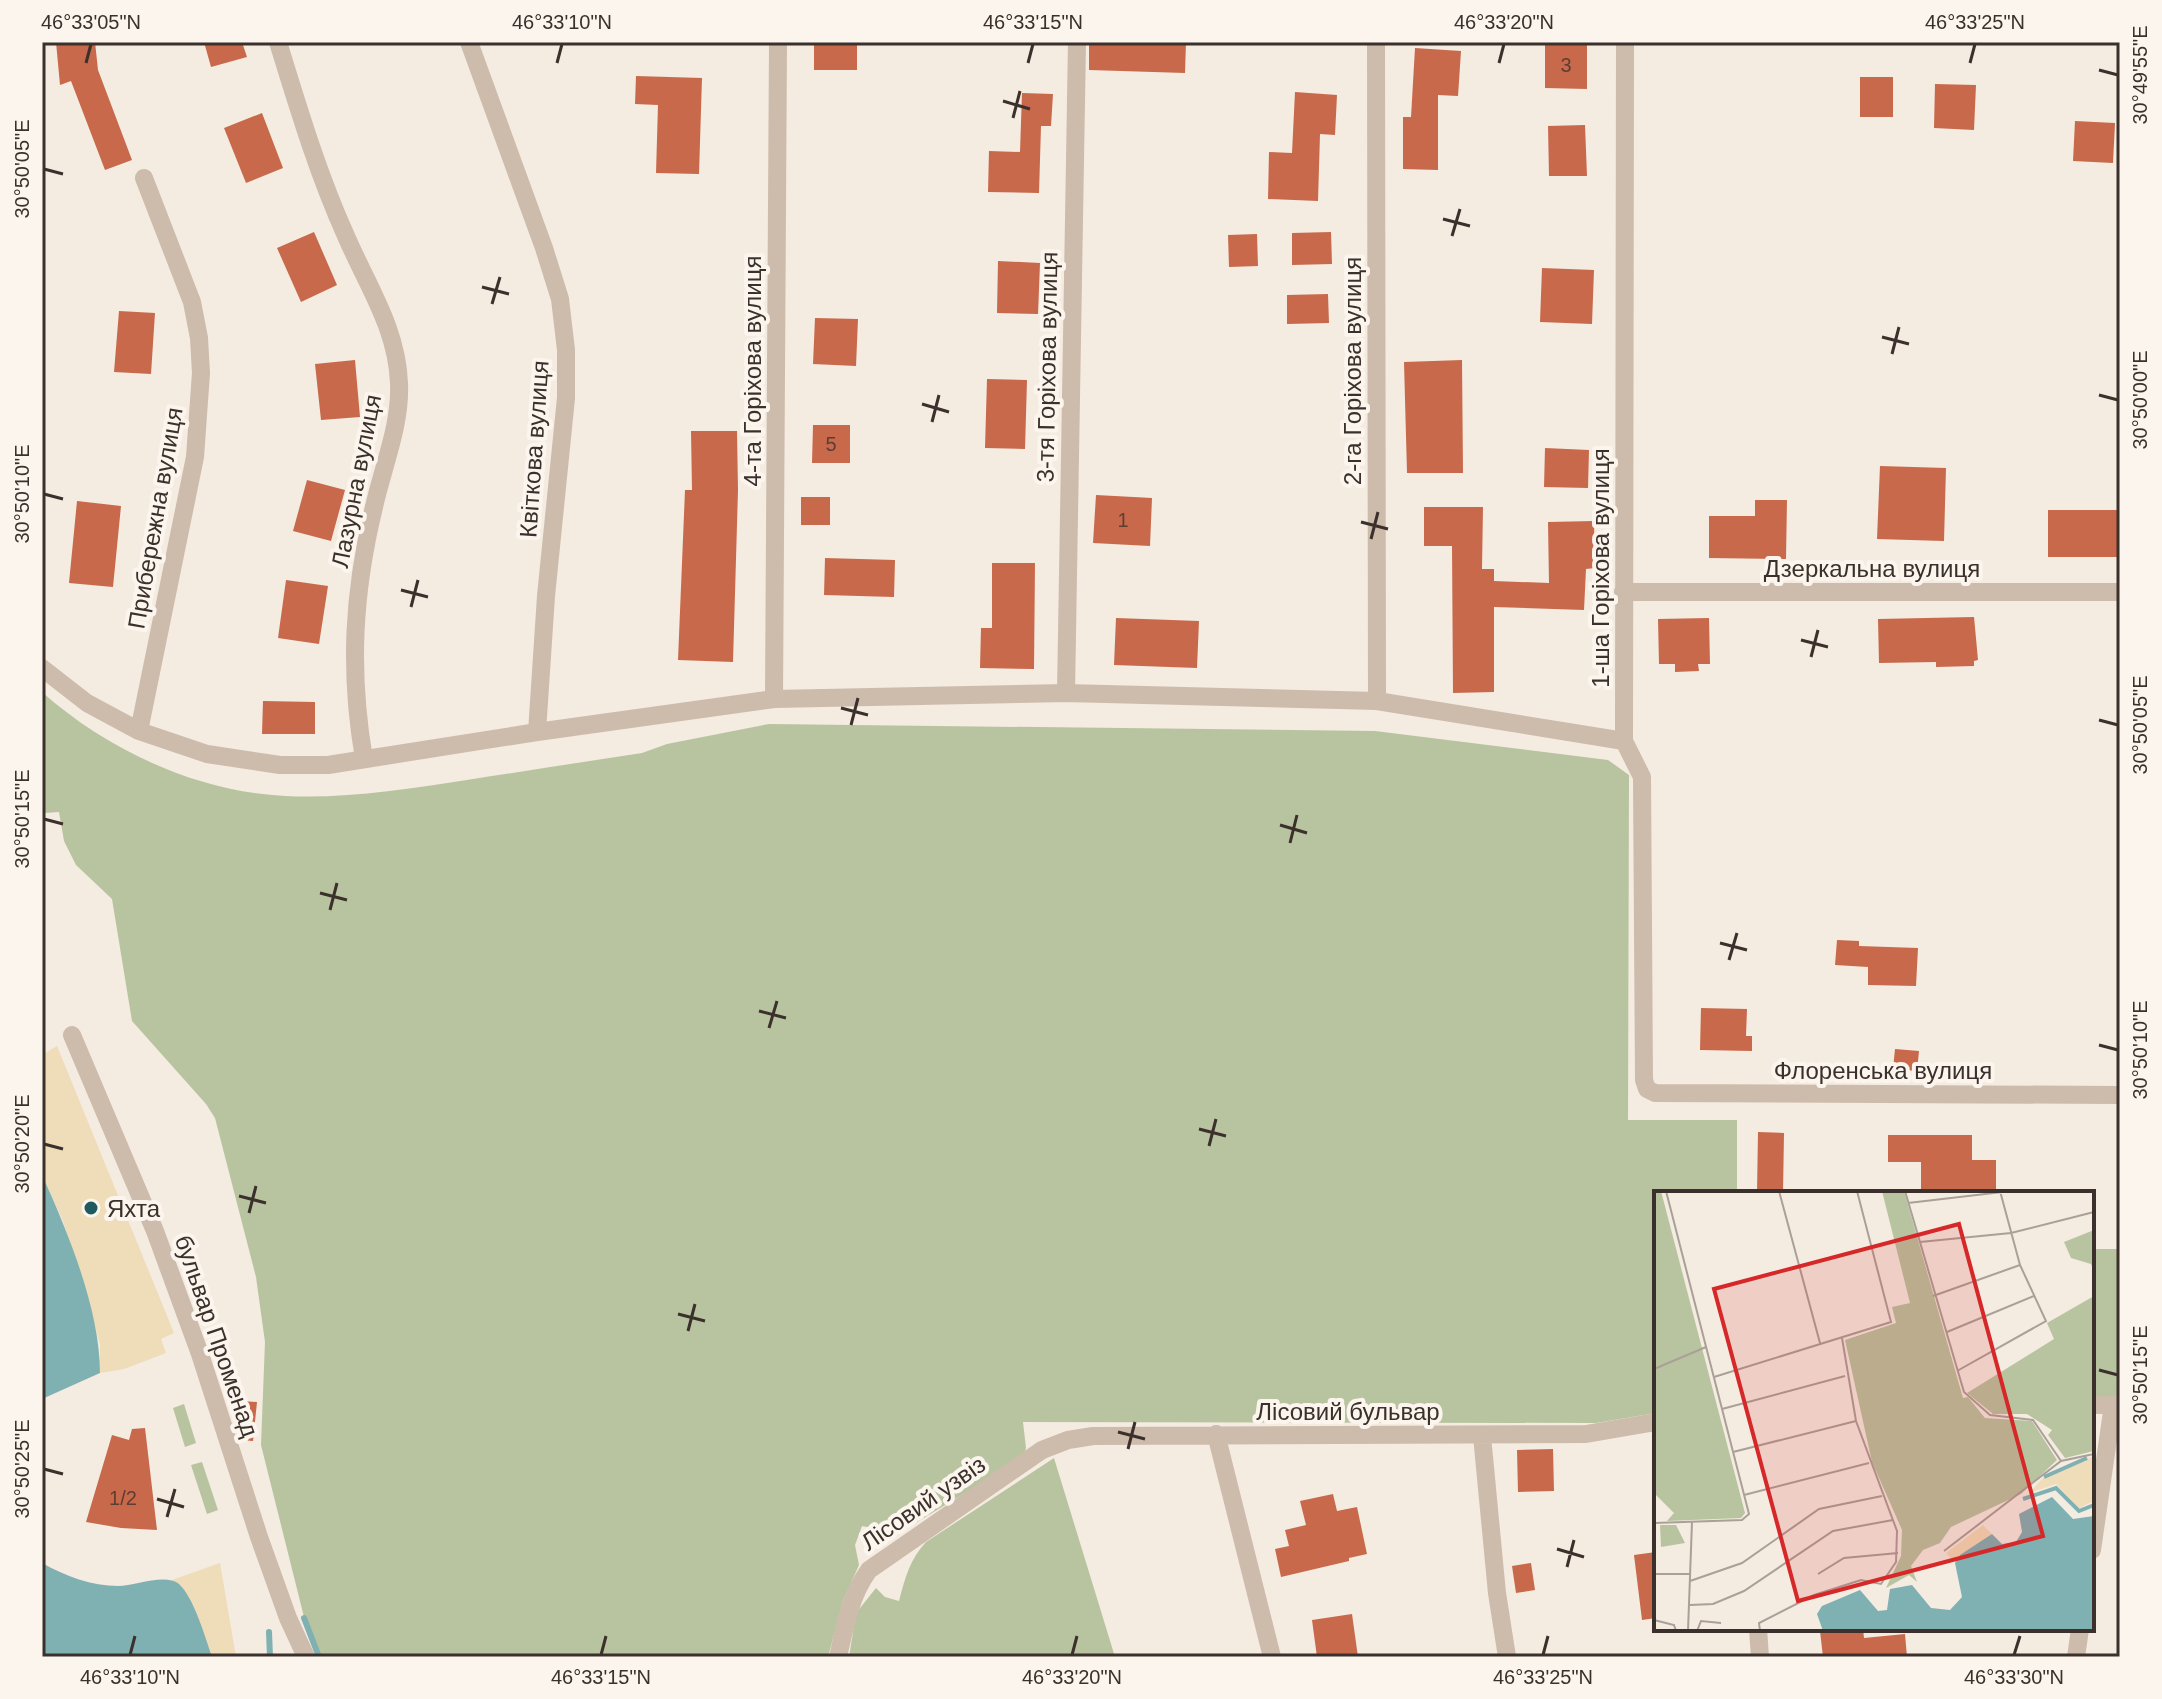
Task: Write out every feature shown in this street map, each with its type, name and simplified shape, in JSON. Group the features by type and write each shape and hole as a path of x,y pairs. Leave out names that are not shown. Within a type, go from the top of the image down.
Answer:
{"street":[{"name":"Лазурна вулиця","path":"278,42 316,161 346,236 387,321 396,352 400,384 398,415 373,507 363,559 356,618 355,708 364,759"},
{"name":"Квіткова вулиця","path":"469,42 560,299 566,350 566,398 546,596 537,732"},
{"name":"4-та Горіхова вулиця","path":"774,699 778,42"},
{"name":"3-тя Горіхова вулиця","path":"1066,693 1077,42"},
{"name":"2-га Горіхова вулиця","path":"1376,42 1377,701"},
{"name":"1-ша Горіхова вулиця","path":"1625,42 1624,741 1642,777 1644,1080 1647,1089"},
{"name":"Прибережна вулиця","path":"139,731 195,457 201,373 199,338 192,302 144,178"},
{"name":"Дзеркальна вулиця","path":"1623,592 2120,592"},
{"path":"42,668 87,703 139,731 176,745 241,760 280,765 328,765 774,699 1066,693 1377,701 1624,741"},
{"name":"бульвар Променад","path":"72,1035 155,1231 200,1354 259,1537 288,1618 306,1657"},
{"name":"Флоренська вулиця","path":"1647,1089 1655,1093 2120,1095"},
{"path":"2094,1405 2116,1405 2094,1538"},
{"name":"Лісовий бульвар","path":"1042,1450 1068,1440 1093,1436 1586,1434 1654,1422"},
{"path":"1216,1434 1272,1657"},
{"path":"1482,1436 1497,1593 1507,1657"},
{"name":"Лісовий узвіз","path":"838,1657 850,1605 858,1584 869,1570 1042,1450"},
{"path":"1758,1631 1760,1657"},
{"path":"2076,1657 2080,1631"}],"green space":[{"path":"42,692 67,713 124,749 187,777 252,793 308,797 399,790 642,753 667,744 769,724 1375,731 1608,760 1629,775 1628,1120 1737,1120 1737,1191 1654,1191 1654,1413 1596,1423 1023,1422 1026,1448 1023,1458 904,1530 862,1526 855,1545 859,1565 843,1601 828,1657 319,1657 307,1629 261,1445 265,1342 256,1277 215,1118 132,1021 112,899 76,865 64,841 59,812 45,813 42,809"},
{"path":"2094,1249 2120,1249 2120,1398 2094,1398"},
{"path":"184,1404 196,1443 185,1447 173,1408"},
{"path":"1054,1458 1115,1657 849,1657 856,1613 876,1588 885,1597 899,1601 912,1562 926,1542"},
{"path":"202,1462 218,1510 207,1514 191,1465"}],"sand":[{"name":"Яхта","path":"57,1046 174,1333 161,1339 166,1353 124,1369 100,1373 100,1344 63,1221 42,1175 42,1055"},
{"path":"220,1563 236,1657 212,1657 192,1604 172,1580"}],"water":[{"path":"42,1175 72,1246 89,1298 99,1349 100,1373 42,1399"},
{"path":"42,1563 69,1576 98,1584 118,1586 166,1580 179,1584 194,1608 212,1657 42,1657"}],"building":[{"path":"56,42 95,42 98,70 132,160 105,170 71,81 60,85"},
{"path":"204,42 242,42 247,57 211,67"},
{"path":"814,42 857,42 857,70 814,70"},
{"path":"1089,42 1186,42 1185,73 1089,70"},
{"path":"1545,42 1587,42 1587,89 1545,88"},
{"path":"1415,48 1461,51 1458,96 1438,95 1438,170 1403,169 1403,117 1411,117"},
{"path":"636,76 702,78 699,174 656,173 658,105 635,104"},
{"path":"1860,77 1893,77 1893,117 1860,117"},
{"path":"1935,84 1976,85 1974,130 1934,128"},
{"path":"1295,92 1337,95 1335,135 1320,134 1318,201 1268,199 1269,152 1292,153"},
{"path":"1022,93 1053,94 1051,126 1041,126 1039,193 988,192 989,151 1020,152"},
{"path":"262,113 283,168 246,183 224,128"},
{"path":"2075,121 2115,123 2113,163 2073,161"},
{"path":"1585,125 1587,176 1549,176 1548,126"},
{"path":"314,232 337,285 301,302 277,248"},
{"path":"1331,232 1332,264 1292,265 1292,233"},
{"path":"1257,234 1258,266 1229,267 1228,235"},
{"path":"998,261 1040,263 1038,314 997,313"},
{"path":"1542,268 1594,270 1592,324 1540,322"},
{"path":"1328,294 1329,323 1287,324 1287,295"},
{"path":"119,311 155,313 151,374 114,372"},
{"path":"815,318 858,319 856,366 813,364"},
{"path":"355,360 360,417 321,420 315,364"},
{"path":"1462,360 1463,473 1407,473 1404,362"},
{"path":"987,379 1027,380 1025,449 985,448"},
{"path":"813,425 850,425 850,463 812,463"},
{"path":"691,431 737,431 733,662 678,660 685,490 692,490"},
{"path":"1545,448 1589,450 1588,488 1544,487"},
{"path":"1880,466 1946,468 1944,541 1877,539"},
{"path":"307,480 345,490 331,541 293,531"},
{"path":"1096,495 1152,498 1150,546 1093,543"},
{"path":"801,497 830,497 830,525 801,525"},
{"path":"1755,500 1787,500 1786,559 1709,558 1709,516 1755,516"},
{"path":"77,501 121,506 113,587 69,583"},
{"path":"1424,507 1483,507 1482,569 1494,569 1494,581 1549,583 1548,522 1594,521 1595,568 1586,569 1584,610 1494,607 1494,692 1453,693 1452,546 1424,546"},
{"path":"2048,510 2118,510 2118,557 2048,557"},
{"path":"825,558 895,560 894,597 824,595"},
{"path":"992,563 1035,563 1034,669 980,668 981,628 992,628"},
{"path":"286,580 328,586 319,644 278,638"},
{"path":"1974,617 1978,660 1974,661 1974,666 1936,667 1936,662 1879,663 1878,619"},
{"path":"1116,618 1199,621 1197,668 1114,665"},
{"path":"1709,618 1710,664 1698,664 1699,671 1675,672 1675,664 1659,664 1658,619"},
{"path":"263,701 315,702 315,734 262,734"},
{"path":"1837,940 1859,941 1859,946 1918,948 1916,986 1868,985 1868,967 1835,965"},
{"path":"1701,1008 1747,1009 1746,1036 1752,1036 1752,1051 1700,1050"},
{"path":"1895,1049 1919,1051 1917,1071 1893,1069"},
{"path":"1758,1132 1784,1133 1783,1191 1757,1191"},
{"path":"1888,1135 1972,1135 1972,1160 1996,1160 1996,1191 1921,1191 1921,1162 1888,1162"},
{"path":"241,1401 257,1402 253,1441 240,1440 237,1430"},
{"path":"145,1428 157,1530 86,1522 112,1435 129,1440 132,1429"},
{"path":"1553,1449 1554,1491 1518,1492 1517,1450"},
{"path":"1333,1494 1337,1511 1357,1507 1367,1554 1281,1577 1275,1549 1289,1546 1285,1530 1306,1525 1300,1501"},
{"path":"1654,1552 1654,1618 1642,1620 1634,1555"},
{"path":"1531,1563 1535,1590 1516,1593 1512,1566"},
{"path":"1352,1614 1358,1657 1317,1657 1312,1620"},
{"path":"1820,1631 1863,1631 1864,1638 1905,1634 1907,1657 1823,1657"}],"waterway":[{"path":"304,1618 319,1657"},
{"path":"269,1632 270,1657"}],"place":[{"name":"Яхта","path":"91,1208"}]}
